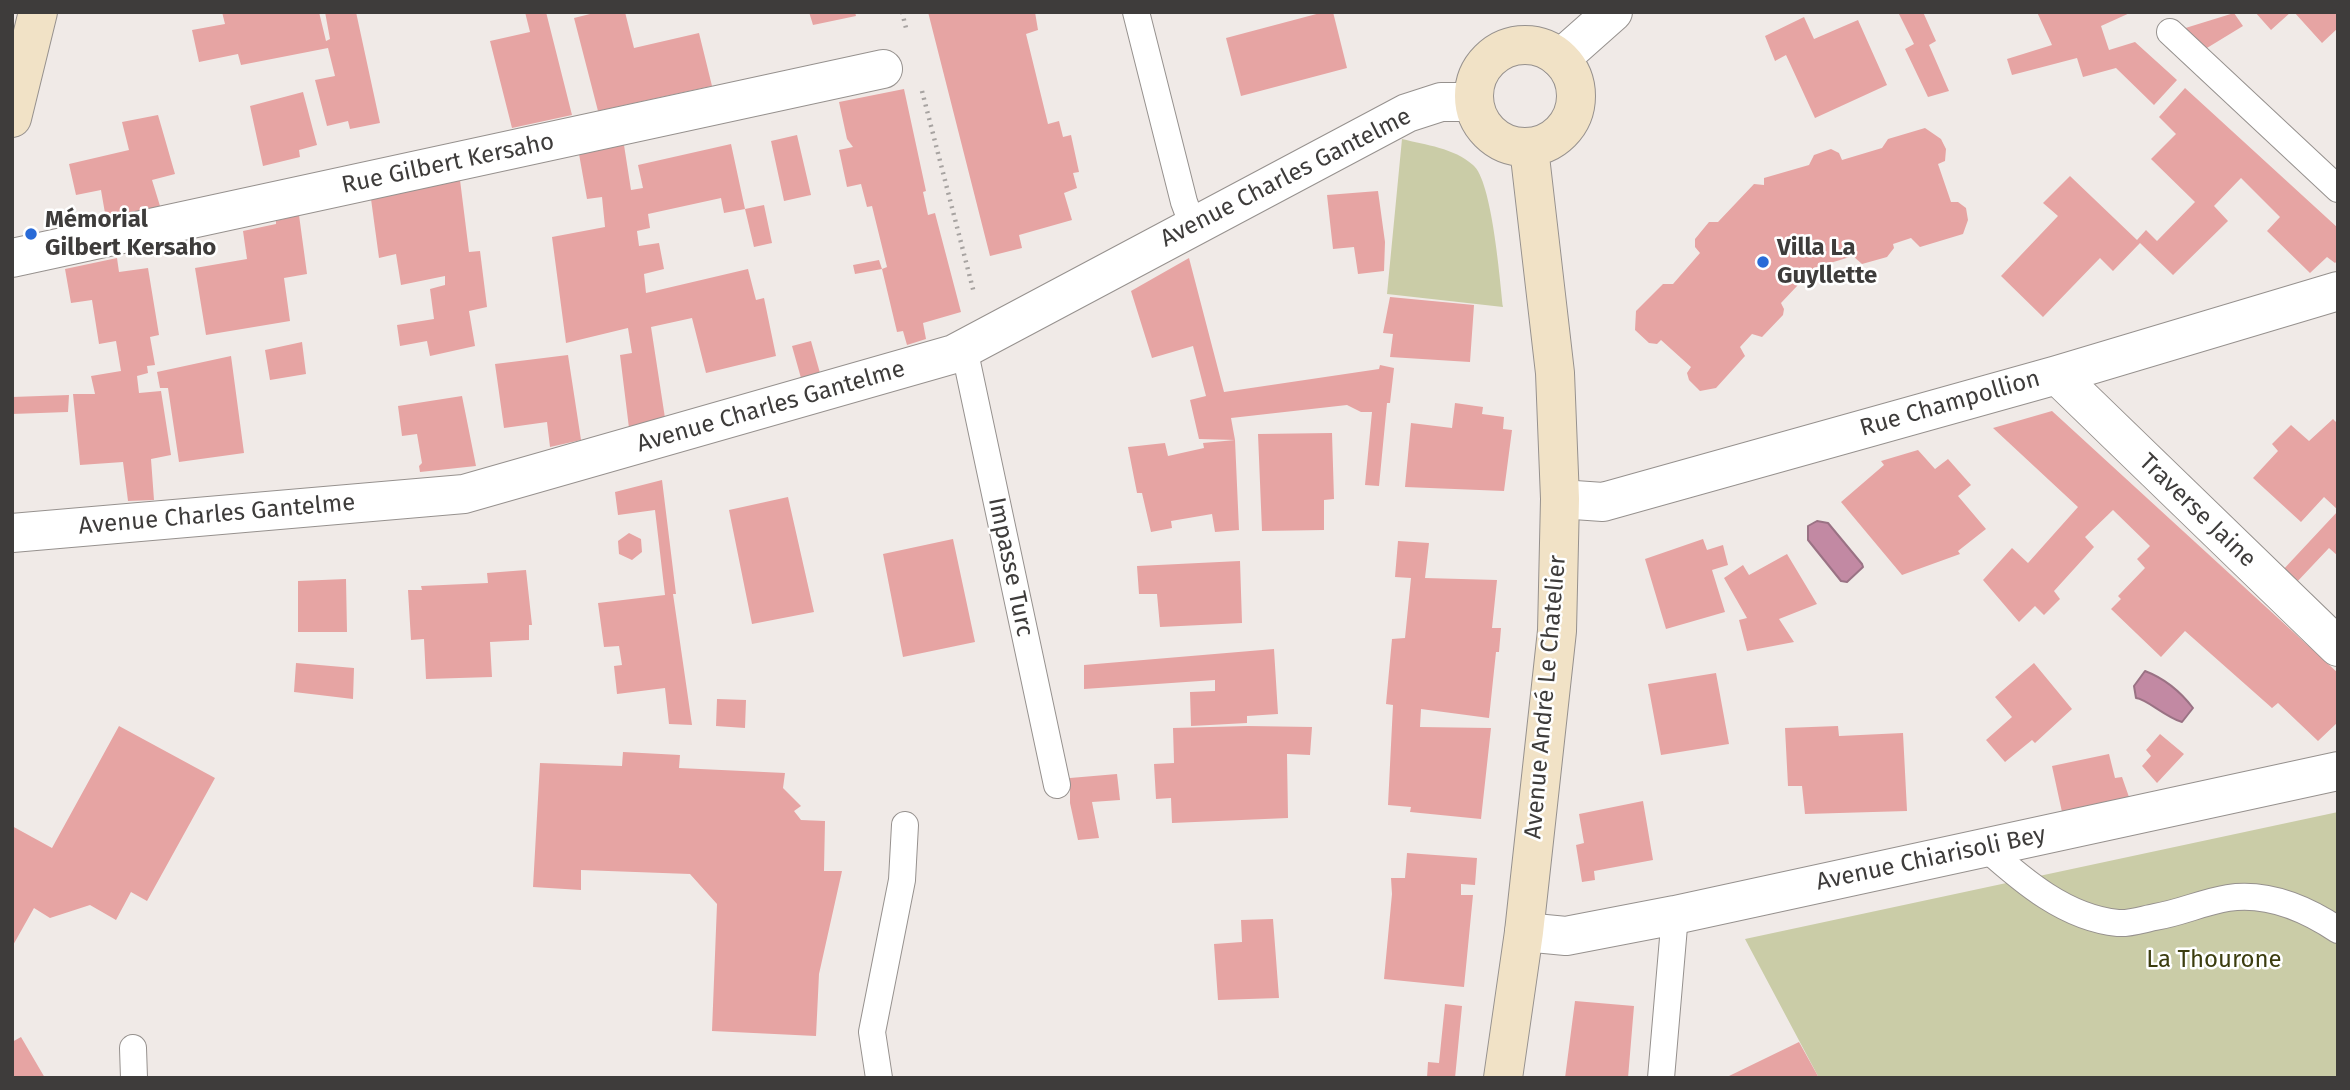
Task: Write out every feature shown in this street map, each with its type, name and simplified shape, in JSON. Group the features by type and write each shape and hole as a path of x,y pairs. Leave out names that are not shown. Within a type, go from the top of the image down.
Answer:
{"main road":[{"path":"12,118 38,12"},
{"path":"1516,28 1534,45 1548,50 1560,59 1572,75 1577,94 1574,113 1564,131 1548,143 1529,148 1514,148 1486,131 1477,118 1473,102 1474,86 1480,71 1502,49 1516,28"},
{"name":"Avenue André Le Chatelier","path":"1503,1078 1524,932 1557,631 1560,499 1555,373 1529,148"}],"street":[{"path":"1560,59 1613,12"},
{"name":"Rue Gilbert Kersaho","path":"12,258 883,69"},
{"name":"Avenue Charles Gantelme","path":"12,533 464,494 954,354 1407,113 1441,102 1473,102"},
{"name":"Rue Champollion","path":"1560,499 1602,502 2057,375 2338,291"},
{"name":"Traverse Jaine","path":"2057,375 2338,647"},
{"name":"Avenue Chiarisoli Bey","path":"1524,932 1566,936 1675,915 2338,771"}],"lane":[{"path":"1136,12 1184,202 1194,226"},
{"path":"2170,32 2338,188"},
{"name":"Impasse Turc","path":"974,342 1057,785"},
{"path":"879,1078 872,1032 902,880 905,825"},
{"path":"1986,848 2022,880 2073,911 2119,923 2171,915 2228,898 2278,899 2338,930"},
{"path":"1661,1078 1675,915"},
{"path":"133,1048 134,1078"}],"path":[{"path":"902,12 909,39"},
{"path":"919,80 974,342"}],"green space":[{"path":"1402,139 1457,155 1473,165 1480,174 1494,232 1503,307 1387,294"},
{"name":"La Thourone","path":"2338,812 2338,1078 1819,1078 1745,939"}],"shaded area":[{"path":"1817,521 1828,523 1862,564 1863,567 1847,582 1841,581 1808,540 1808,526"},
{"path":"2145,671 2172,686 2193,708 2182,722 2136,698 2134,686"}],"building":[{"path":"222,12 319,12 326,41 330,39 325,12 356,12 380,123 350,129 348,121 327,126 315,80 335,76 328,48 241,65 238,54 199,62 192,30 225,24"},
{"path":"525,12 546,12 572,115 512,128 490,41 530,32"},
{"path":"598,12 625,12 634,48 699,33 712,86 598,111 574,18"},
{"path":"809,12 855,12 856,16 813,25"},
{"path":"928,12 1035,12 1038,30 1026,34 1048,124 1059,121 1063,137 1071,135 1079,172 1073,173 1077,188 1064,193 1072,220 1019,235 1022,248 990,256"},
{"path":"1324,12 1333,12 1347,68 1241,96 1226,38"},
{"path":"1898,12 1923,12 1936,41 1929,45 1949,91 1928,97 1905,49 1914,44"},
{"path":"2037,12 2132,12 2101,26 2109,50 2135,42 2177,80 2154,105 2116,68 2083,77 2077,58 2012,75 2007,59 2052,45"},
{"path":"2255,12 2291,12 2271,30"},
{"path":"2294,12 2338,12 2338,28 2322,43"},
{"path":"2234,13 2243,26 2202,51 2179,30"},
{"path":"1804,17 1814,39 1858,20 1887,85 1815,118 1786,55 1775,61 1765,36"},
{"path":"2185,88 2338,228 2338,260 2335,263 2327,257 2310,273 2267,231 2280,217 2241,178 2214,206 2228,221 2173,275 2140,243 2113,271 2100,258 2043,317 2001,276 2058,216 2043,203 2070,176 2137,240 2146,230 2157,241 2195,202 2151,159 2176,134 2159,117"},
{"path":"904,89 926,191 923,192 928,215 935,213 961,312 923,323 926,339 907,345 903,331 897,332 882,269 887,267 872,206 867,207 861,184 847,187 839,150 853,147 847,139 839,102"},
{"path":"303,92 317,145 299,150 300,157 263,166 250,106"},
{"path":"158,115 175,174 152,180 160,206 106,219 101,190 76,195 69,164 129,150 122,122"},
{"name":"Villa La Guyllette","path":"1925,128 1941,139 1946,149 1945,161 1938,164 1951,202 1958,202 1966,208 1968,220 1963,234 1920,247 1911,238 1893,244 1894,248 1887,257 1862,264 1853,256 1814,268 1781,303 1783,315 1762,337 1752,334 1740,347 1745,356 1716,388 1700,391 1689,380 1687,373 1691,367 1661,340 1657,344 1649,343 1635,330 1636,311 1663,284 1673,284 1700,253 1695,247 1695,239 1709,222 1718,222 1754,184 1764,185 1764,178 1809,165 1814,155 1831,149 1839,153 1842,160 1882,148 1888,139"},
{"path":"797,135 811,195 784,201 771,141"},
{"path":"731,144 745,209 724,213 721,198 648,214 650,228 637,231 639,246 659,243 664,269 644,274 646,293 748,269 756,300 764,298 776,356 706,373 692,318 651,327 665,418 629,428 620,355 632,353 628,328 566,343 552,237 605,227 602,197 587,199 579,154 624,145 631,190 643,188 638,165"},
{"path":"460,180 469,252 480,251 487,307 469,311 475,346 430,356 427,341 400,346 397,325 434,319 430,289 445,285 445,276 401,285 396,254 379,258 371,199"},
{"path":"1378,191 1385,242 1384,271 1358,274 1354,247 1333,249 1327,195"},
{"path":"764,205 772,243 754,247 745,209"},
{"path":"299,215 307,274 284,278 290,321 206,335 195,268 247,259 243,231 276,224 276,221"},
{"path":"117,258 119,272 148,268 159,335 150,337 155,365 147,366 148,373 137,376 139,393 161,391 171,455 151,459 154,500 128,501 123,462 80,465 73,394 95,394 91,376 121,371 116,341 99,344 92,300 71,303 65,269"},
{"path":"1189,258 1224,392 1379,369 1380,365 1394,368 1390,403 1387,403 1379,486 1365,485 1372,412 1361,412 1347,405 1231,418 1235,440 1199,439 1190,400 1206,396 1193,346 1152,358 1131,291"},
{"path":"879,260 882,269 855,274 853,265"},
{"path":"1390,297 1474,305 1470,362 1390,357 1393,334 1383,333"},
{"path":"811,341 820,373 801,378 792,346"},
{"path":"302,342 306,374 270,380 265,350"},
{"path":"568,355 581,440 550,447 547,422 504,428 495,364"},
{"path":"231,356 244,453 179,462 168,388 160,388 157,372"},
{"path":"69,395 68,412 12,414 12,397"},
{"path":"462,396 476,466 420,472 419,466 422,463 417,434 402,436 398,406"},
{"path":"1455,403 1483,407 1482,414 1504,417 1503,429 1512,430 1504,491 1405,487 1411,423 1452,428"},
{"path":"2052,411 2338,673 2338,722 2318,741 2278,703 2272,708 2185,631 2161,657 2111,609 2121,599 2118,596 2145,568 2137,559 2150,546 2113,510 2085,537 2094,547 2054,591 2060,599 2044,615 2035,606 2019,622 1983,580 2012,548 2028,563 2078,507 1993,428"},
{"path":"2333,419 2338,424 2338,510 2324,497 2301,522 2253,478 2278,451 2272,444 2291,425 2309,441"},
{"path":"1332,433 1334,499 1324,500 1324,530 1262,531 1258,434"},
{"path":"1235,440 1239,530 1215,532 1212,514 1171,521 1172,528 1151,532 1142,493 1137,493 1128,447 1165,443 1168,456 1204,448 1203,443"},
{"path":"1918,450 1935,469 1948,459 1971,485 1958,496 1986,529 1958,551 1960,554 1902,575 1841,502 1884,465 1881,461"},
{"path":"662,480 676,594 673,594 692,725 669,724 665,688 617,694 614,666 622,665 619,646 604,647 598,603 665,595 655,510 618,515 615,492"},
{"path":"788,497 814,612 752,624 729,510"},
{"path":"2338,511 2338,556 2329,548 2295,584 2281,572"},
{"path":"629,533 641,539 642,552 632,560 619,554 618,541"},
{"path":"953,539 975,642 903,657 883,554"},
{"path":"1703,539 1707,550 1723,545 1728,565 1712,570 1725,612 1666,629 1645,559"},
{"path":"1398,541 1429,543 1425,578 1497,580 1492,628 1501,628 1489,718 1421,709 1420,727 1491,728 1481,819 1410,812 1411,807 1388,805 1393,705 1386,704 1392,639 1405,638 1411,578 1395,577"},
{"path":"1787,554 1817,604 1779,619 1794,642 1747,651 1739,620 1747,618 1724,578 1743,565 1749,575"},
{"path":"1240,561 1242,623 1160,627 1157,594 1139,594 1137,566"},
{"path":"526,570 532,625 529,625 529,640 490,642 492,677 426,679 424,639 411,640 408,590 422,590 421,586 488,583 487,573"},
{"path":"346,579 347,632 298,632 298,581"},
{"path":"1274,649 1278,714 1247,716 1247,723 1191,726 1190,692 1215,691 1215,680 1084,689 1084,665"},
{"path":"296,663 354,668 353,699 294,692"},
{"path":"2034,663 2072,709 2035,743 2032,740 2005,762 1986,740 2012,717 1995,697"},
{"path":"1716,673 1729,744 1661,755 1648,684"},
{"path":"717,699 746,700 745,728 716,726"},
{"path":"119,726 215,778 147,901 131,892 116,920 90,905 50,918 34,908 12,947 12,826 52,848"},
{"path":"1838,726 1839,736 1903,733 1907,811 1805,814 1802,786 1788,786 1785,728"},
{"path":"1312,727 1310,755 1287,754 1288,818 1172,823 1171,798 1156,799 1154,764 1174,763 1173,728"},
{"path":"2160,734 2184,754 2157,783 2142,766 2151,756 2146,750"},
{"path":"623,752 680,755 679,768 785,773 783,788 801,806 794,811 801,820 825,821 824,871 842,871 819,974 816,1036 712,1031 717,904 690,874 581,870 581,890 533,887 540,763 622,766"},
{"path":"2109,754 2115,778 2122,777 2129,797 2062,812 2052,766"},
{"path":"1117,774 1120,800 1092,802 1099,838 1078,840 1070,803 1070,778"},
{"path":"1643,801 1653,860 1594,871 1595,880 1582,882 1576,845 1584,843 1579,814"},
{"path":"1407,853 1477,858 1475,885 1461,884 1461,895 1473,895 1464,987 1384,979 1392,894 1391,878 1405,878"},
{"path":"1273,919 1279,998 1218,1000 1214,944 1242,942 1241,920"},
{"path":"1575,1001 1634,1006 1628,1078 1565,1078"},
{"path":"1445,1004 1462,1006 1455,1078 1427,1078 1428,1062 1439,1063"},
{"path":"21,1037 45,1078 12,1078 12,1042"},
{"path":"1799,1042 1819,1078 1729,1078 1729,1076"}],"place":[{"name":"Mémorial Gilbert Kersaho","path":"31,234"},
{"name":"Villa La Guyllette","path":"1763,262"}]}
